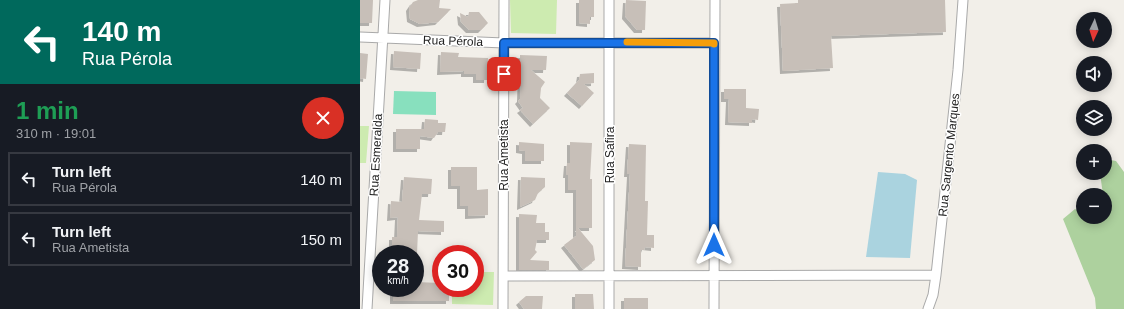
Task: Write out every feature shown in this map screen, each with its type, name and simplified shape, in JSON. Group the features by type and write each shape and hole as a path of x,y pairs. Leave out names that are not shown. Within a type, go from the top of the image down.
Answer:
{"street":[{"name":"Rua Esmeralda","path":"367,309 385,0"},
{"name":"Rua Ametista","path":"503,309 504,0"},
{"name":"Rua Safira","path":"609,0 610,309"},
{"path":"714,309 715,0"},
{"name":"Rua Sargento Marques","path":"928,309 933,295 936,275 958,70 963,0"},
{"name":"Rua Pérola","path":"360,37 504,43 714,43"},
{"path":"504,276 936,275"}],"green space":[{"path":"510,0 557,0 556,34 511,33"},
{"path":"394,91 436,92 436,115 393,114"},
{"path":"360,126 369,126 366,163 360,163"},
{"path":"1112,160 1116,161 1124,172 1124,309 1096,309 1095,298 1063,219 1075,209 1076,224 1112,224 1112,188 1102,188 1101,180 1112,180"},
{"path":"484,272 494,272 493,305 452,304 452,297 484,297"}],"water":[{"path":"878,172 905,174 917,180 910,258 866,257"}],"building":[{"path":"360,0 373,0 372,23 360,23"},
{"path":"418,0 440,0 439,8 451,9 438,22 420,24 410,19 409,8 413,2"},
{"path":"579,0 594,0 594,17 590,17 590,24 579,23"},
{"path":"626,0 646,1 645,30 637,30 625,16"},
{"path":"798,0 945,0 946,32 831,36 833,68 783,71 780,4 798,3"},
{"path":"469,12 479,12 488,23 481,30 469,30 461,22 460,13 468,17"},
{"path":"394,51 421,53 420,69 393,67"},
{"path":"441,52 459,53 458,57 488,58 487,80 476,80 476,74 464,74 464,71 440,72"},
{"path":"360,53 368,54 366,79 360,78"},
{"path":"520,55 547,56 546,70 531,70 545,82 541,88 540,98 550,108 533,124 520,110 523,108 518,101 520,99"},
{"path":"594,73 594,83 584,84 594,93 582,106 567,93 579,80 580,74"},
{"path":"724,89 746,89 746,108 759,109 758,120 752,119 752,123 728,122 729,99 724,99"},
{"path":"425,119 438,120 438,123 446,123 445,132 438,132 434,138 420,136 420,149 396,149 396,129 424,129"},
{"path":"519,142 544,144 544,161 525,161 525,151 519,150"},
{"path":"570,142 592,143 590,179 592,179 592,228 578,228 593,246 595,260 583,269 564,245 576,236 576,190 568,190 568,175 566,175 567,163 570,163"},
{"path":"629,144 646,145 645,201 648,201 647,235 654,235 654,248 645,247 644,250 641,250 641,267 625,266 630,174 627,174"},
{"path":"451,167 477,167 477,190 488,189 488,215 468,216 468,206 460,206 460,186 451,186"},
{"path":"404,177 432,179 431,194 422,194 419,220 444,221 444,232 418,231 417,245 392,245 392,237 397,237 398,217 390,218 391,201 402,202"},
{"path":"521,177 545,178 545,187 538,193 535,200 520,207"},
{"path":"519,214 537,215 536,223 545,223 545,232 549,232 549,240 537,240 535,250 537,252 530,260 549,261 549,270 519,270"},
{"path":"424,282 432,283 432,297 449,297 449,301 393,301 393,297 424,297"},
{"path":"575,294 593,294 594,309 575,309"},
{"path":"526,296 543,296 542,309 524,309 519,302"},
{"path":"624,298 648,298 648,309 624,309"}],"slow traffic":[{"path":"627,42 714,44"}],"route":[{"path":"504,74 504,43 714,43 714,245"}]}
